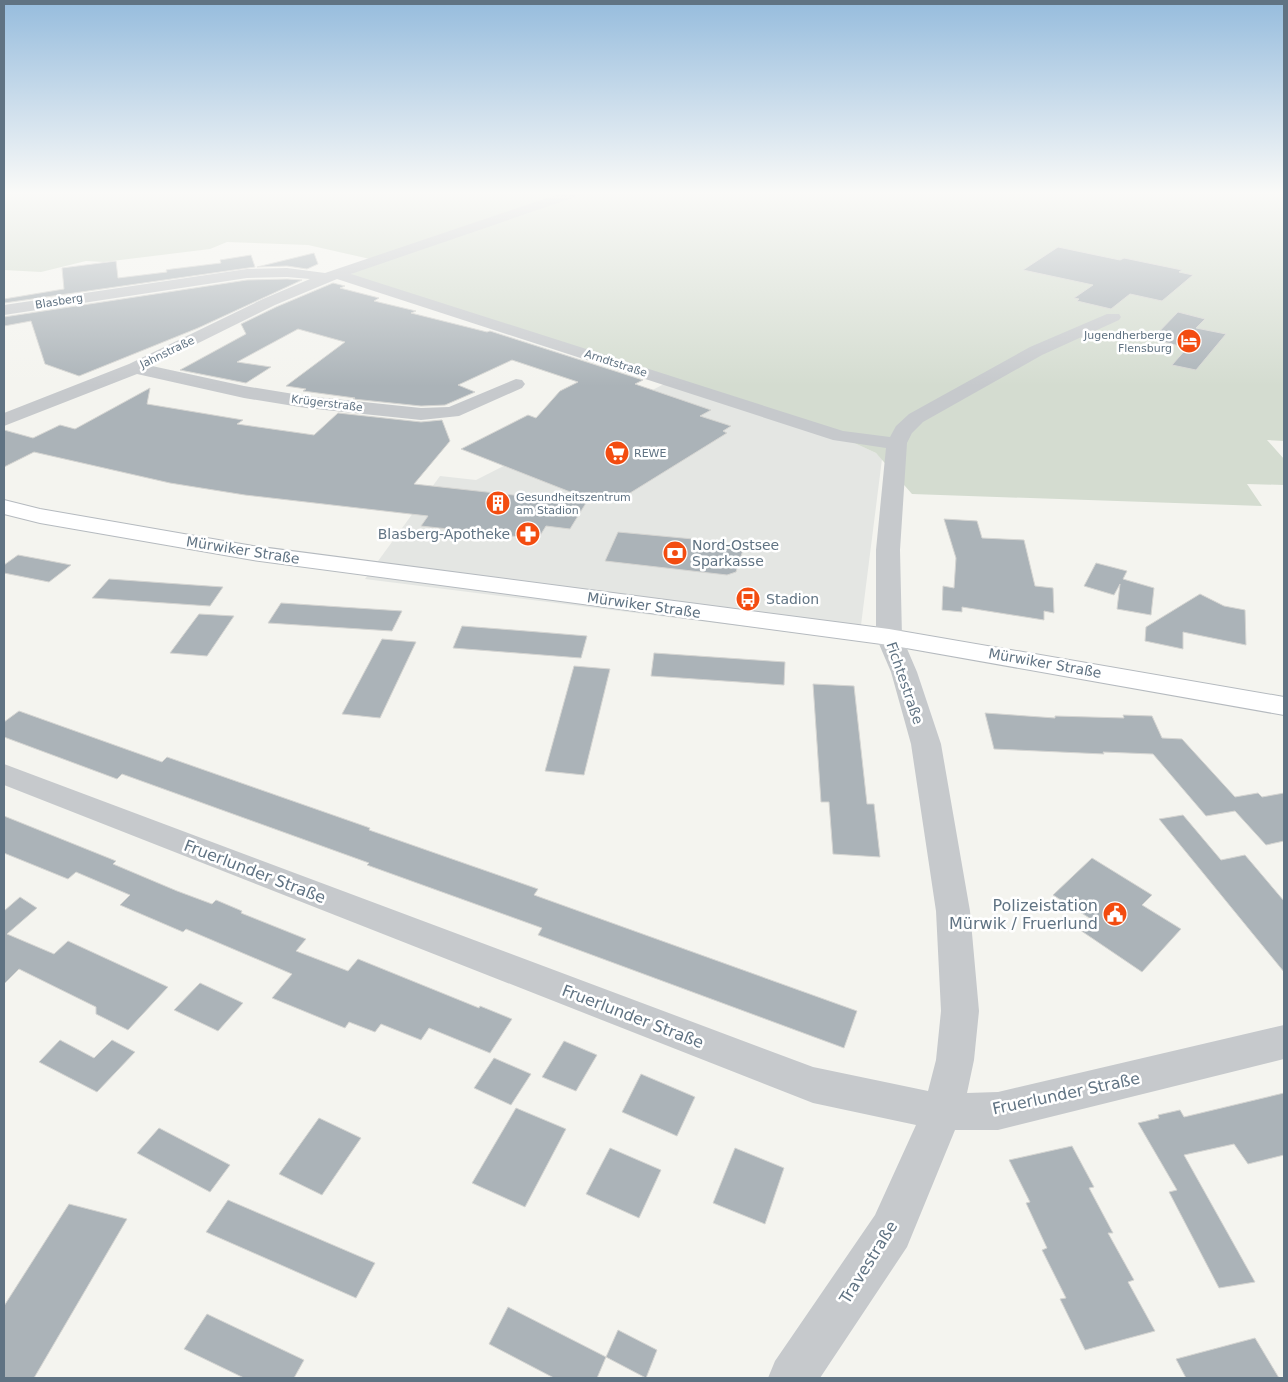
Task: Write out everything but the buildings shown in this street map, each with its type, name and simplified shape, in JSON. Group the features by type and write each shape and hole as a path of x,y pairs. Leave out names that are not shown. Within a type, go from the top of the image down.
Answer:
{"main road":[{"name":"Mürwiker Straße","path":"4,508 50,518 253,553 889,637 1206,690 1284,706"}],"street":[{"path":"331,276 388,256"},
{"name":"Blasberg","path":"4,310 260,273 306,272 331,276"},
{"name":"Jahnstraße","path":"4,420 135,368 269,302 331,276"},
{"name":"Arndtstraße","path":"331,276 840,436 868,441 897,443"},
{"name":"Fichtestraße","path":"942,1112 956,1060 960,1012 953,910 926,744 904,672 889,637 888,550 897,443 903,430 916,418 1036,351 1114,317"},
{"name":"Krügerstraße","path":"135,368 244,392 306,402 421,414 452,412 516,384"},
{"name":"Fruerlunder Straße","path":"4,774 813,1085 942,1112 998,1111 1284,1042"},
{"name":"Travestraße","path":"792,1378 891,1231 942,1112"}],"shaded area":[{"path":"4,256 149,256 104,262 86,261 41,272 4,270"},
{"path":"359,256 1284,256 1284,441 1267,440 1284,459 1284,485 1247,484 1262,506 912,494 876,453 839,436 348,277 370,259"},
{"path":"670,381 839,436 876,453 882,459 859,641 365,579 440,476 476,480"}],"place":[{"name":"Jugendherberge Flensburg","path":"1189,341"},
{"name":"REWE","path":"617,453"},
{"name":"Gesundheitszentrum am Stadion","path":"498,503"},
{"name":"Blasberg-Apotheke","path":"528,534"},
{"name":"Nord-Ostsee Sparkasse","path":"675,553"},
{"name":"Stadion","path":"748,599"},
{"name":"Polizeistation Mürwik / Fruerlund","path":"1115,914"}]}
